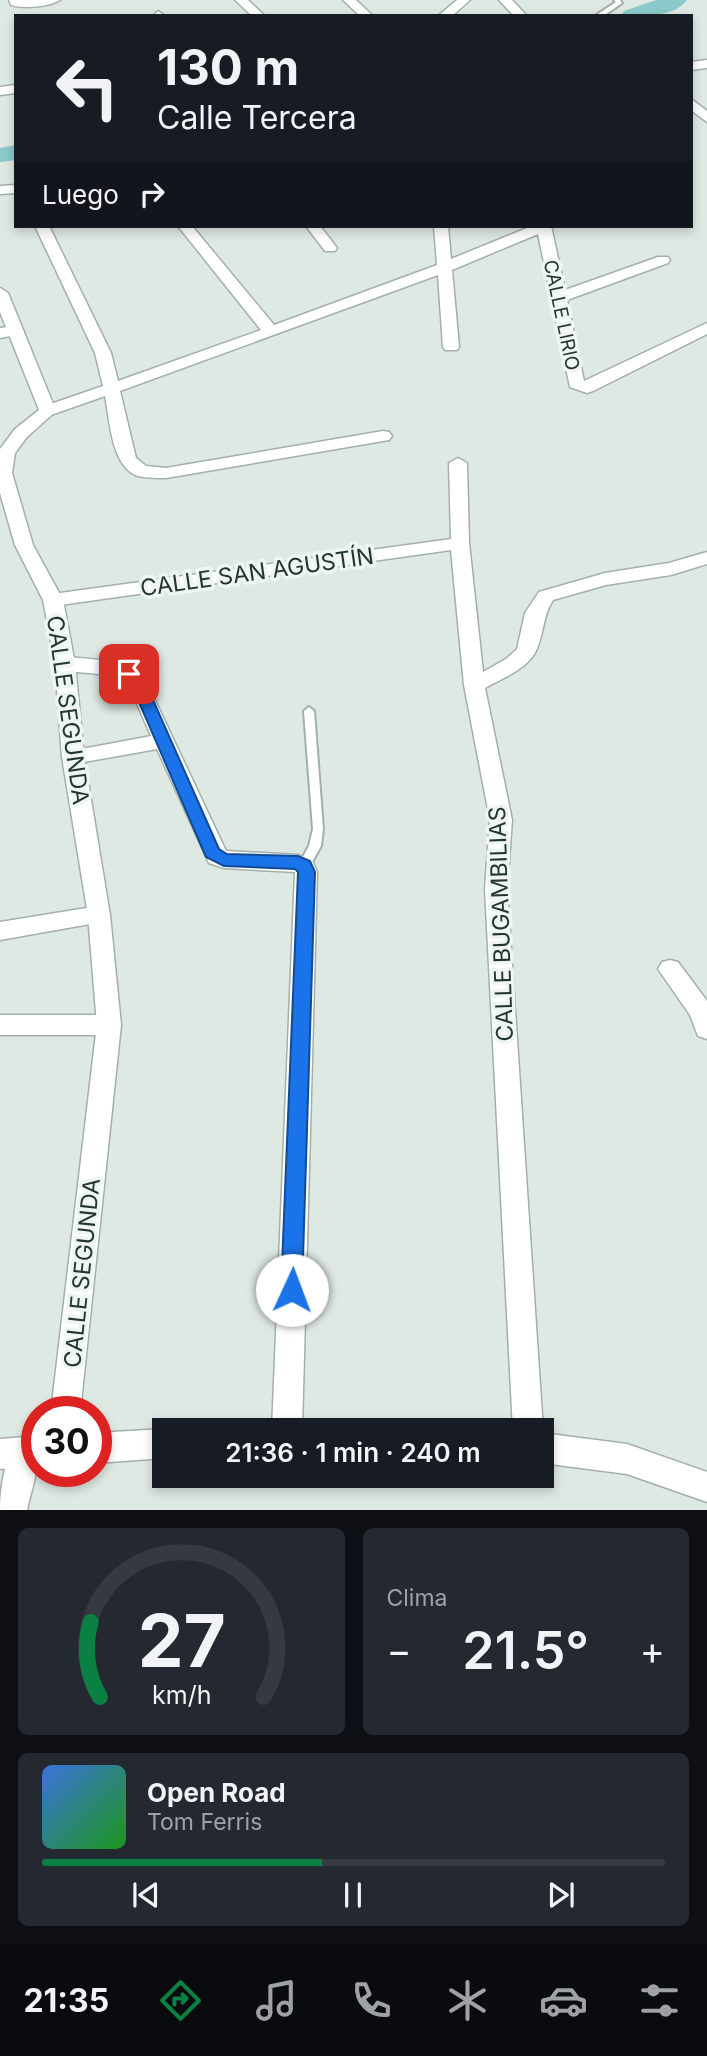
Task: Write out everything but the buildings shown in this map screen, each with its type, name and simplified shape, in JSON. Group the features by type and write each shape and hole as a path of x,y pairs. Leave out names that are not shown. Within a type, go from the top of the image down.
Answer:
{"street":[{"path":"15,1 54,0"},
{"path":"241,0 257,14"},
{"path":"349,0 365,14"},
{"path":"446,14 464,0"},
{"path":"505,0 519,14"},
{"path":"43,228 103,353 128,460 141,471 166,473 383,436"},
{"path":"187,228 271,332"},
{"path":"315,228 330,248"},
{"path":"441,228 451,347"},
{"path":"443,268 539,228"},
{"name":"CALLE LIRIO","path":"544,228 576,384 581,388 586,388 707,328"},
{"path":"558,298 663,260"},
{"name":"CALLE SEGUNDA","path":"68,1396 109,1025 99,915 73,757 65,664 53,600 24,545 3,474 6,453 21,433 48,411 443,268"},
{"path":"0,293 8,332 48,411"},
{"name":"CALLE BUGAMBILIAS","path":"458,463 460,543 474,685 501,820 496,889 527,1418"},
{"name":"CALLE SAN AGUSTÍN","path":"53,600 460,543"},
{"path":"474,685 513,664 526,651 534,613 546,596 605,579 671,569 707,558"},
{"path":"65,664 100,666 129,674 138,684 212,853 224,860 287,861 304,866 306,872 287,1418"},
{"path":"73,757 164,741"},
{"path":"0,931 99,915"},
{"path":"670,969 701,1012 707,1029"},
{"path":"0,1024 109,1025"},
{"path":"112,1447 152,1445"},
{"path":"554,1448 590,1450 659,1466 707,1487"},
{"path":"12,1510 20,1453"}],"lane":[{"path":"602,14 616,6 619,3 617,0"},
{"path":"304,866 315,846 318,829 309,711"}],"waterway":[{"path":"638,14 676,0"},
{"path":"0,155 14,152"}],"route":[{"path":"129,674 138,684 212,853 224,860 298,863 304,866 306,872 292,1290"}]}
